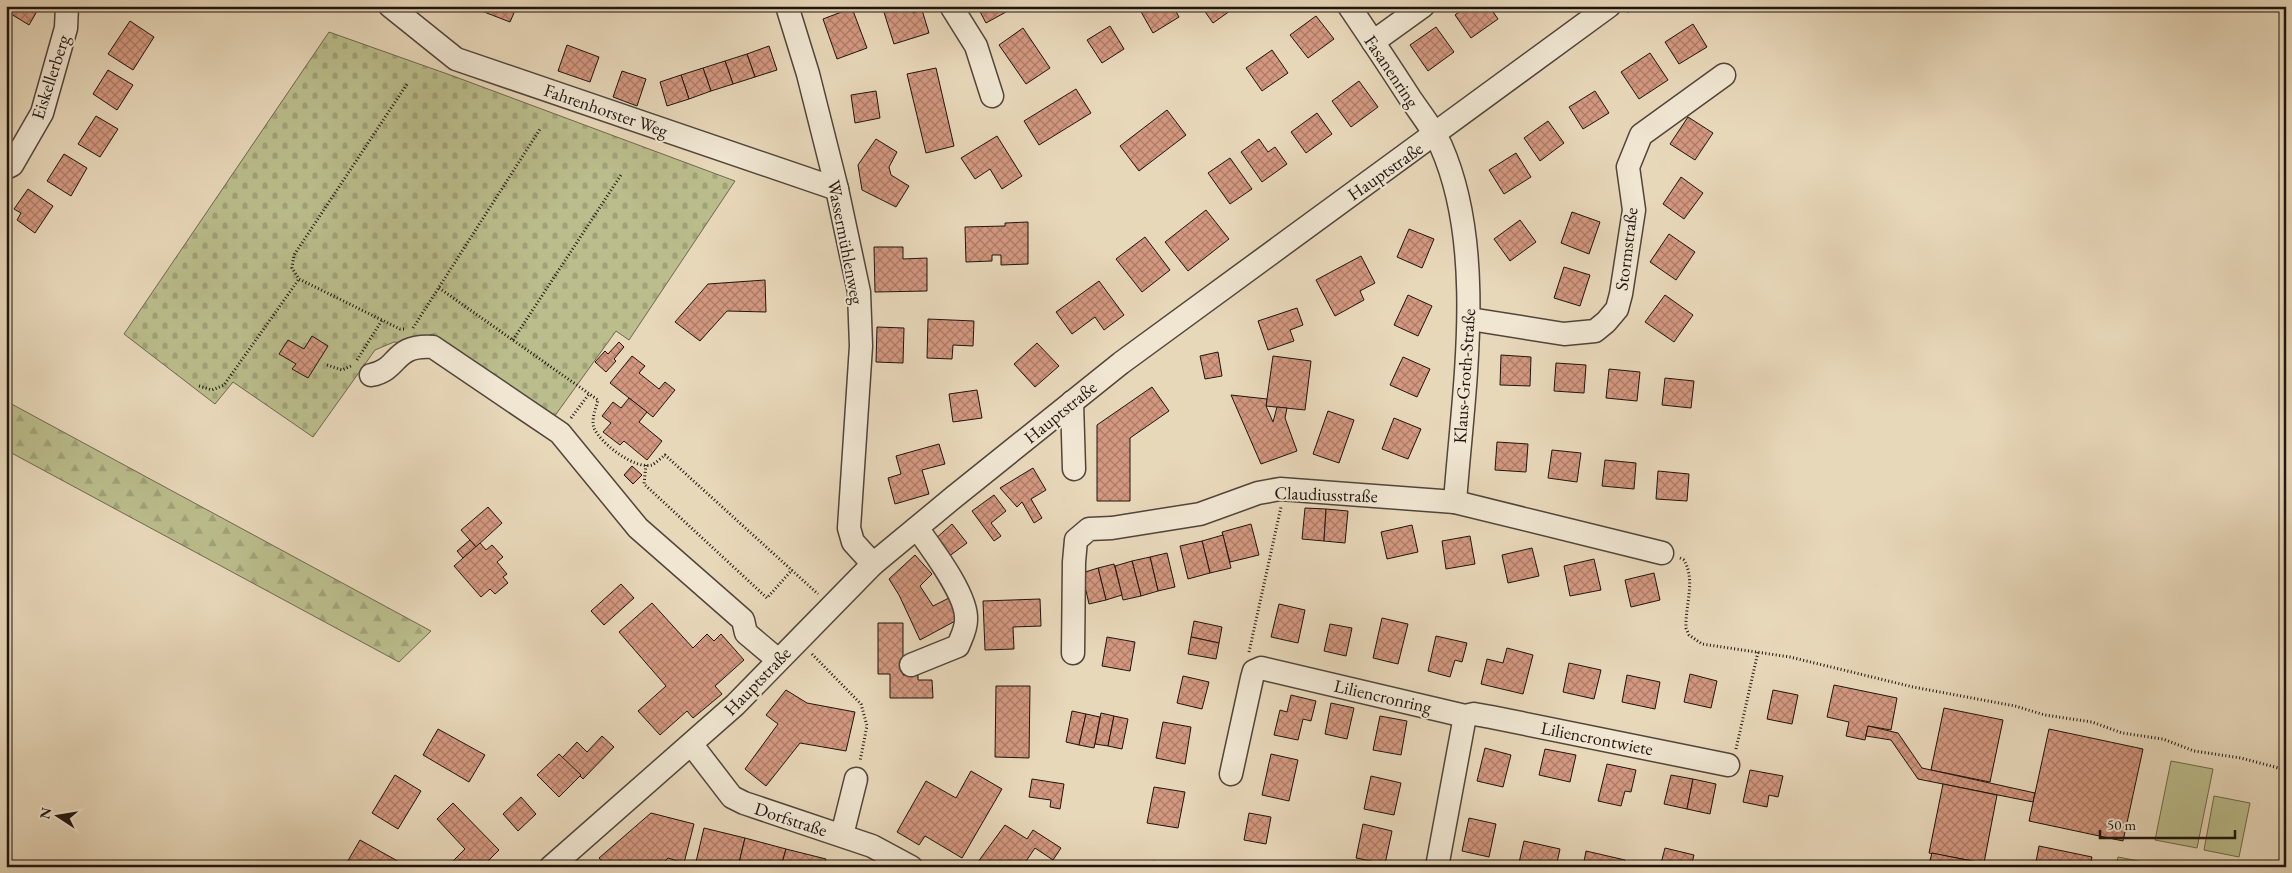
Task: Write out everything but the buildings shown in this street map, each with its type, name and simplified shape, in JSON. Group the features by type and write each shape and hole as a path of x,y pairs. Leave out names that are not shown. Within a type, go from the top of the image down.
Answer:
{"street":[{"name":"Eiskellerberg","path":"6,168 12,165 42,113 66,28 67,6"},
{"name":"Fahrenhorster Weg","path":"390,6 456,60 837,189"},
{"name":"Wassermühlenweg","path":"787,6 808,74 837,189 859,292 860,328 857,422 849,528 853,542 873,564"},
{"path":"951,6 976,46 992,96"},
{"name":"Fasanenring","path":"1349,6 1436,135"},
{"path":"1373,42 1424,6"},
{"name":"Hauptstraße","path":"551,867 692,745 735,705 873,564 917,528 1129,357 1406,154 1436,135 1609,6"},
{"name":"Stormstraße","path":"1470,319 1564,334 1595,331 1606,322 1617,309 1621,294 1634,210 1628,168 1641,135 1724,75"},
{"name":"Klaus-Groth-Straße","path":"1436,135 1447,163 1460,210 1470,319 1454,502"},
{"path":"371,375 383,371 408,349 415,346 433,347 560,433 638,528 743,620 746,633 778,660"},
{"path":"1072,402 1074,469"},
{"name":"Claudiusstraße","path":"1073,653 1076,540 1089,529 1112,528 1200,514 1258,493 1285,490 1454,502 1662,553"},
{"path":"911,665 958,646 965,630 967,619 963,602 942,565 917,528"},
{"name":"Liliencronring","path":"1231,774 1252,678 1254,671 1261,668 1465,716"},
{"name":"Liliencrontwiete","path":"1465,716 1474,714 1491,717 1728,765"},
{"path":"1437,867 1465,716"},
{"name":"Dorfstraße","path":"692,745 732,797 744,803 872,846 911,867"},
{"path":"842,835 856,779"}],"path":[{"path":"407,84 294,255 292,268 299,279 400,329 414,328 540,129"},
{"path":"513,340 621,175"},
{"path":"199,386 212,390 224,385 299,279"},
{"path":"439,288 598,400 593,420 594,428 602,440 614,451 646,464 652,464 665,455 831,606"},
{"path":"327,365 342,370 352,366 382,320"},
{"path":"560,433 589,394"},
{"path":"646,464 644,484 767,598 792,570"},
{"path":"1252,639 1285,490"},
{"path":"1662,553 1684,560 1689,568 1691,581 1686,628 1689,635 1702,644 1790,657 1913,687 2015,706 2046,716 2092,722 2122,732 2163,738 2194,751 2241,758 2286,770"},
{"path":"798,639 862,704 867,726 856,779"},
{"path":"1728,765 1739,743 1758,652"}],"green space":[{"path":"329,32 735,181 629,340 616,331 554,417 433,334 405,343 394,342 375,350 313,437 233,382 215,404 124,334"},
{"path":"6,401 431,631 399,662 6,450"},
{"path":"2171,761 2213,769 2197,848 2155,840"},
{"path":"2214,796 2250,803 2239,857 2204,850"},
{"path":"2118,857 2169,867 2116,867"}]}
